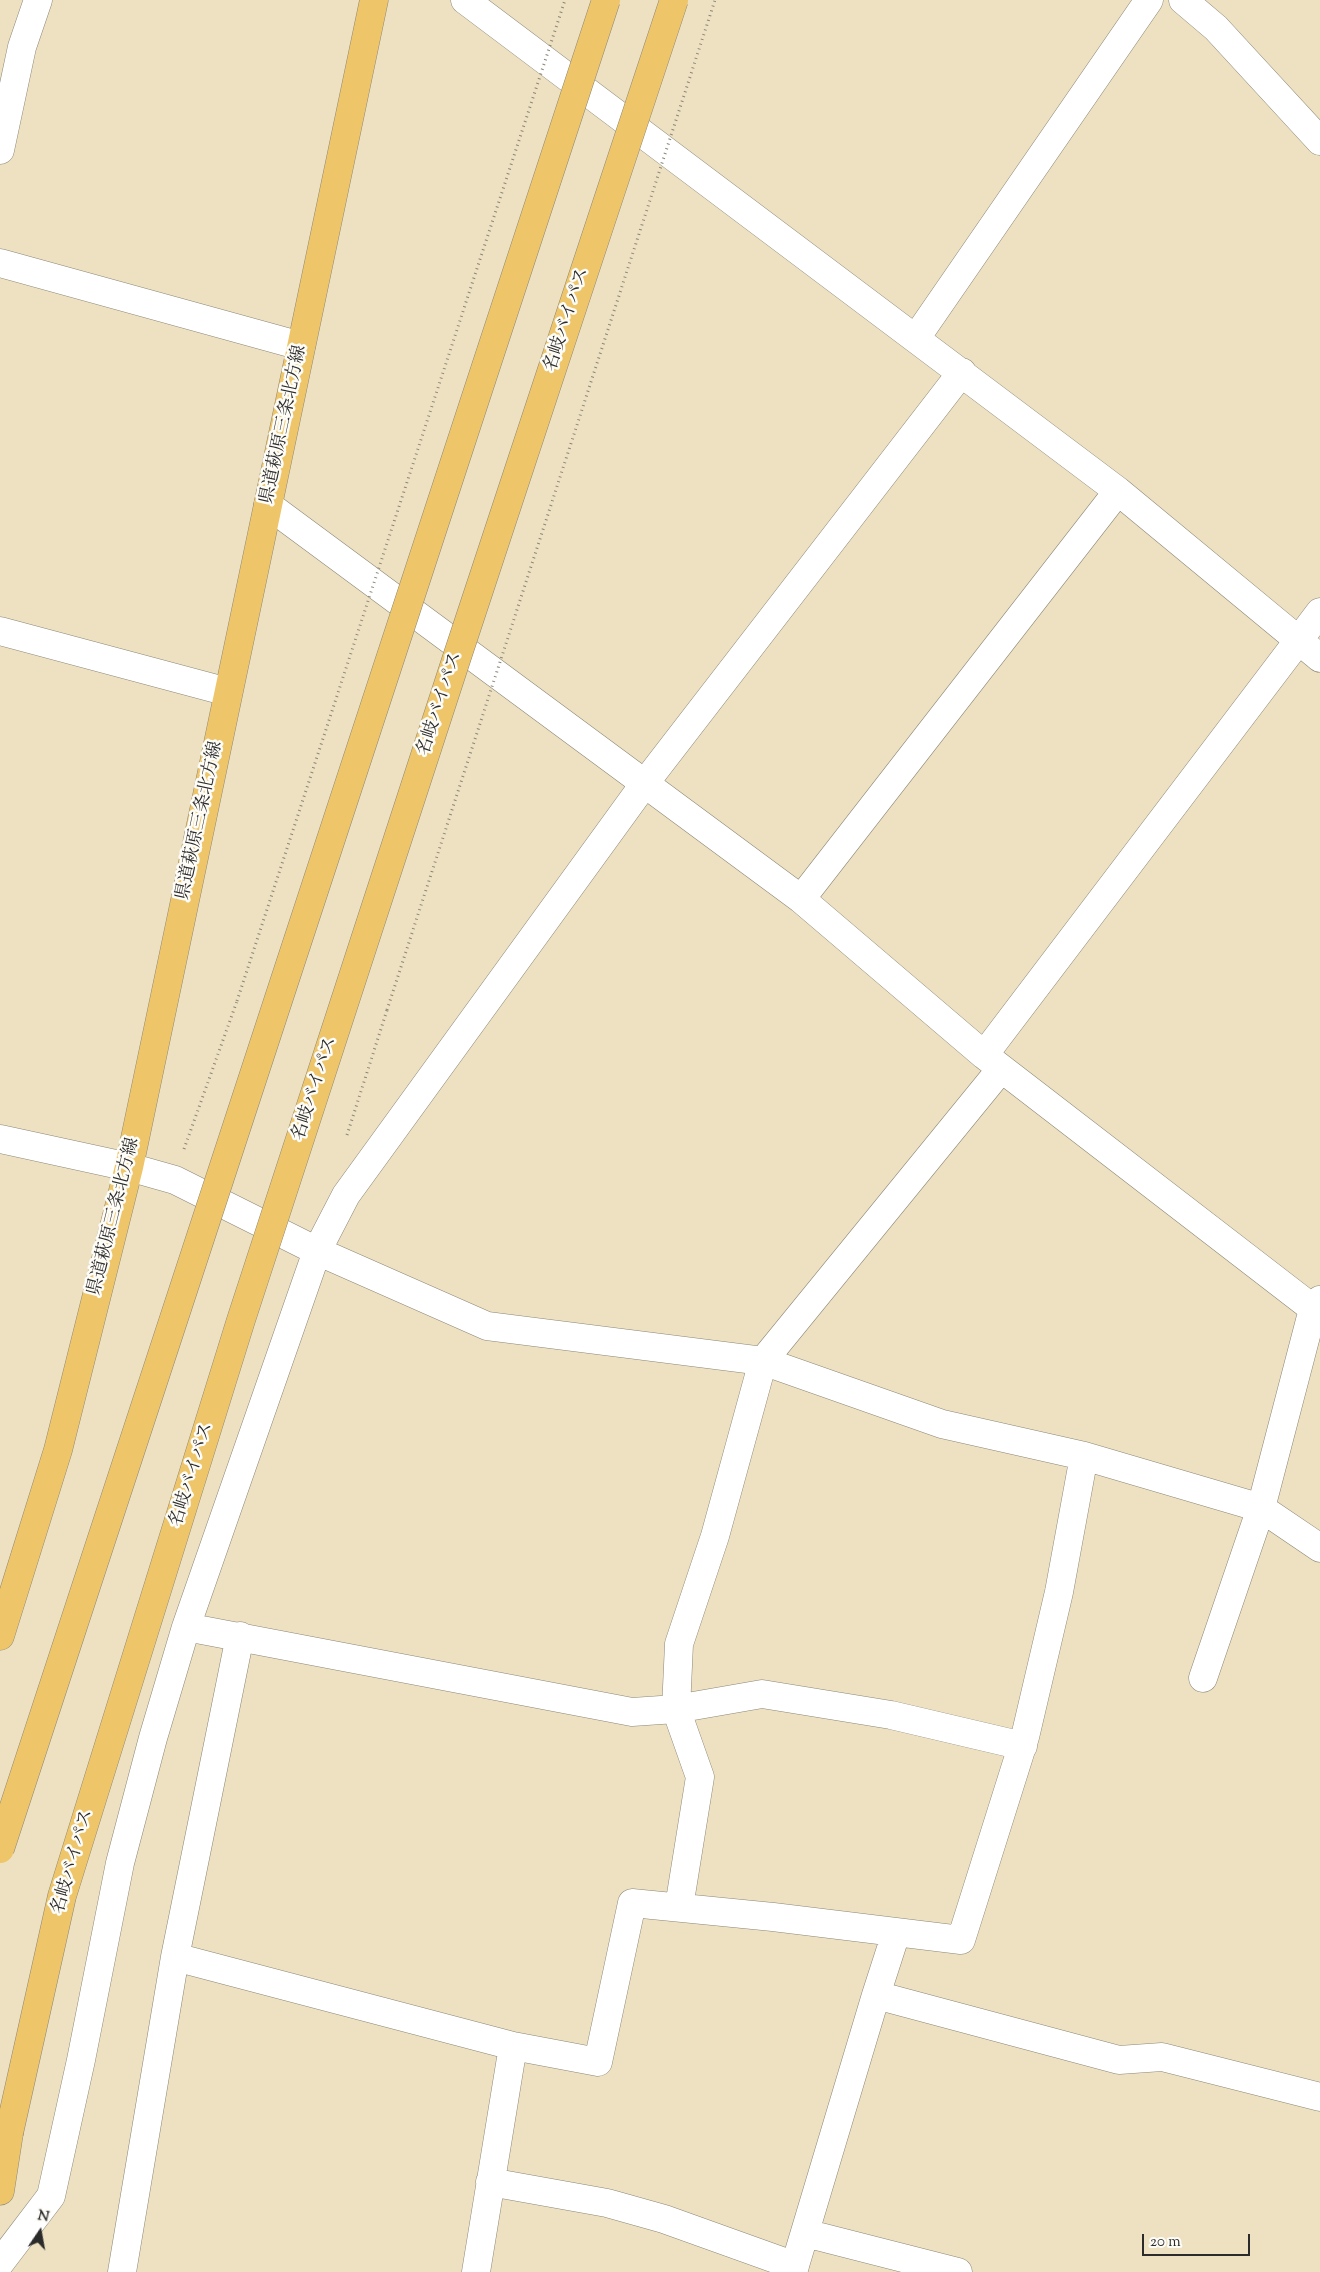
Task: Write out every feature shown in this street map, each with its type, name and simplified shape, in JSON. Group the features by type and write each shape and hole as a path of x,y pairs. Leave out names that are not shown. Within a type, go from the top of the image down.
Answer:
{"main road":[{"name":"県道萩原三条北方線","path":"0,1636 58,1450 129,1167 374,0"},
{"path":"0,1849 606,0"},
{"name":"名岐バイパス","path":"0,2191 9,2133 62,1896 241,1320 674,0"}],"street":[{"path":"0,150 22,48 38,0"},
{"path":"465,0 1118,491 1310,650"},
{"path":"916,338 1149,0"},
{"path":"1183,0 1216,28 1320,141"},
{"path":"0,262 301,346"},
{"path":"0,2263 51,2196 81,2060 120,1863 153,1738 186,1627 316,1251 346,1195 645,783 962,372"},
{"path":"801,899 1118,491"},
{"path":"268,505 801,899 993,1062 1318,1308 1261,1508 1203,1678"},
{"path":"679,1907 700,1777 676,1709 679,1644 715,1536 763,1361 1310,650 1320,612"},
{"path":"0,631 228,692"},
{"path":"0,1139 129,1167 175,1180 316,1251 488,1326 763,1361 942,1424 1084,1456 1261,1508 1320,1548"},
{"path":"175,1957 513,2046 598,2062 632,1903 961,1940 1023,1746 1059,1592 1084,1456"},
{"path":"186,1627 632,1712 676,1709 762,1694 892,1715 1023,1746"},
{"path":"122,2272 175,1957 240,1636"},
{"path":"490,2182 607,2203 664,2218 794,2269 896,1932"},
{"path":"876,1995 1119,2060 1162,2057 1320,2097"},
{"path":"476,2272 513,2046"},
{"path":"805,2233 958,2272"}],"path":[{"path":"175,1180 237,1001 565,0"},
{"path":"346,1140 715,0"}]}
